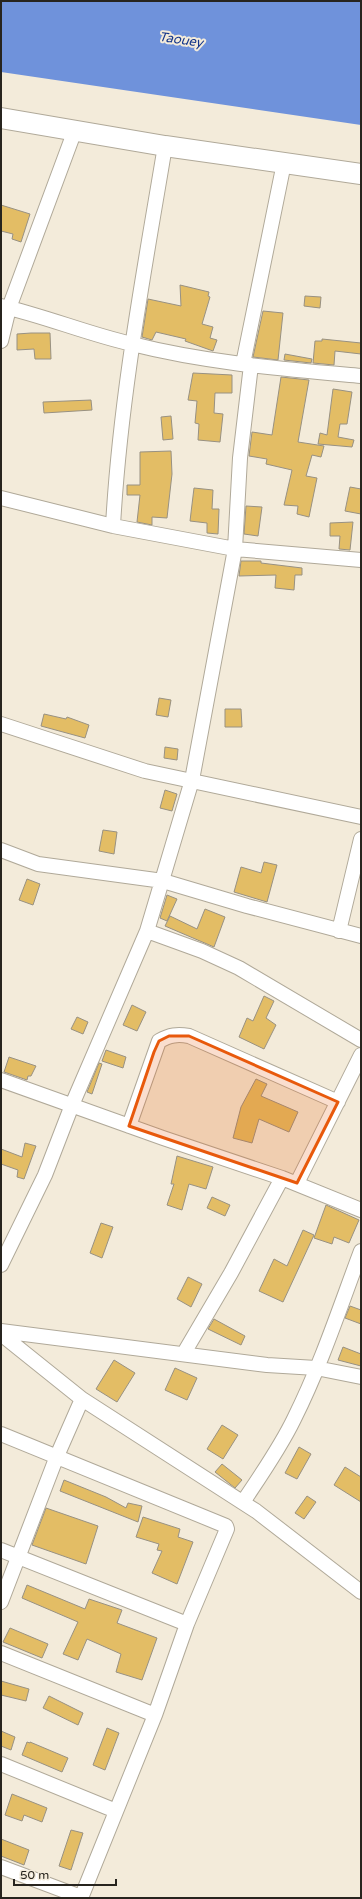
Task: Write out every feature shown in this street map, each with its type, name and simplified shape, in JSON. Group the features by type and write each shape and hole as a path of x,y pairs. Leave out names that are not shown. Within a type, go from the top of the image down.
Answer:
{"main road":[{"path":"1,118 165,146 361,174"}],"street":[{"path":"1,341 5,307 75,130"},
{"path":"113,526 116,470 132,344 165,146"},
{"path":"1,1265 45,1175 72,1105 147,931 192,780 234,549 247,365 284,163"},
{"path":"5,307 132,344 178,354 247,365 361,376"},
{"path":"1,498 113,526 234,549 361,560"},
{"path":"1,724 122,764 361,817"},
{"path":"339,931 361,839"},
{"path":"1,850 38,864 163,881 361,936"},
{"path":"147,931 202,951 239,968 361,1040"},
{"path":"129,1126 159,1041 173,1035 190,1036 338,1102"},
{"path":"297,1183 361,1055"},
{"path":"1,1080 129,1126 297,1183 361,1210"},
{"path":"184,1353 231,1273 282,1178"},
{"path":"243,1502 265,1469 294,1419 316,1368 361,1251"},
{"path":"1,1331 184,1353 266,1365 316,1368 361,1377"},
{"path":"1,1334 82,1399 243,1502 361,1592"},
{"path":"1,1602 57,1456 82,1399"},
{"path":"1,1434 226,1526 227,1531 188,1624 155,1716 81,1897 1,1867"},
{"path":"1,1550 188,1624"},
{"path":"1,1653 155,1716"},
{"path":"1,1764 116,1811"}],"highlighted area":[{"path":"169,1036 189,1036 338,1102 297,1183 129,1126 154,1052 159,1041"}],"water":[{"name":"Taouey","path":"1,1 361,1 361,125 1,72"}],"building":[{"path":"1,205 30,214 21,242 12,239 13,234 1,231"},
{"path":"180,285 209,292 208,296 210,297 202,324 213,327 210,338 217,340 213,351 185,341 186,339 156,332 152,340 142,337 148,299 181,306"},
{"path":"305,296 321,297 320,308 304,306"},
{"path":"263,311 283,313 278,360 253,357"},
{"path":"50,333 51,359 35,359 34,349 17,350 17,334"},
{"path":"322,339 361,343 361,354 335,351 334,365 313,363 315,341 322,341"},
{"path":"285,354 312,359 311,363 284,360"},
{"path":"193,373 232,375 232,393 215,393 214,413 223,414 220,442 198,440 199,424 195,423 197,401 188,400"},
{"path":"281,377 309,380 298,442 324,446 321,457 312,455 306,476 317,478 309,517 297,514 298,506 284,505 292,470 266,464 267,459 249,456 252,432 272,435"},
{"path":"333,389 352,392 347,424 340,424 338,437 354,440 352,447 318,444 320,433 327,435"},
{"path":"91,400 92,410 44,413 43,402"},
{"path":"171,416 173,439 163,440 161,417"},
{"path":"171,451 172,474 167,518 152,517 152,525 137,522 140,495 127,495 127,485 140,485 140,452"},
{"path":"350,487 361,489 361,514 345,511"},
{"path":"194,488 213,490 212,509 219,509 218,534 207,533 207,523 190,521"},
{"path":"246,506 262,507 258,536 244,534"},
{"path":"353,522 350,550 339,549 340,536 330,536 330,523"},
{"path":"241,561 261,561 261,563 302,568 302,575 295,575 294,590 275,588 276,575 239,576"},
{"path":"159,698 171,700 168,717 156,715"},
{"path":"225,709 241,709 242,727 225,727"},
{"path":"44,714 66,719 67,717 89,725 85,738 41,726"},
{"path":"165,747 178,749 177,760 164,758"},
{"path":"165,790 177,794 172,811 160,808"},
{"path":"103,830 117,832 114,854 99,851"},
{"path":"264,862 277,865 267,902 234,892 241,867 261,873"},
{"path":"27,879 40,884 33,905 19,900"},
{"path":"167,895 177,899 167,921 160,918"},
{"path":"205,909 225,917 214,947 165,926 170,916 197,929"},
{"path":"264,996 274,1001 266,1018 276,1025 264,1049 239,1037 247,1018 253,1021"},
{"path":"132,1005 146,1012 137,1031 123,1025"},
{"path":"77,1017 88,1022 83,1034 71,1029"},
{"path":"106,1050 126,1057 123,1068 102,1061"},
{"path":"9,1057 36,1066 31,1076 28,1076 27,1080 4,1072"},
{"path":"99,1063 102,1064 92,1094 87,1092"},
{"path":"256,1079 267,1084 261,1096 298,1112 289,1132 259,1119 252,1143 233,1138 241,1107"},
{"path":"25,1143 36,1146 24,1179 17,1177 18,1170 1,1164 1,1149 22,1157"},
{"path":"177,1156 213,1167 206,1189 189,1184 182,1210 167,1205 174,1184 171,1184"},
{"path":"212,1197 230,1205 225,1216 207,1208"},
{"path":"326,1205 359,1220 349,1243 334,1237 332,1244 314,1238"},
{"path":"101,1223 113,1227 102,1258 90,1253"},
{"path":"303,1230 314,1235 283,1302 259,1291 274,1259 287,1266"},
{"path":"188,1277 202,1284 191,1307 177,1299"},
{"path":"350,1306 361,1310 361,1324 345,1318"},
{"path":"214,1319 245,1336 241,1345 208,1329"},
{"path":"343,1347 361,1354 361,1366 338,1360"},
{"path":"114,1360 135,1373 117,1402 96,1389"},
{"path":"175,1368 197,1378 187,1400 165,1390"},
{"path":"222,1425 238,1435 223,1459 207,1449"},
{"path":"299,1447 311,1454 297,1479 285,1473"},
{"path":"222,1464 242,1480 235,1488 215,1472"},
{"path":"345,1467 361,1477 361,1502 334,1485"},
{"path":"64,1480 106,1497 126,1508 128,1503 142,1506 138,1522 60,1491"},
{"path":"307,1496 316,1502 304,1519 295,1513"},
{"path":"46,1508 98,1526 86,1564 32,1545"},
{"path":"143,1517 180,1529 178,1537 193,1542 177,1584 152,1573 162,1551 157,1550 159,1544 136,1537"},
{"path":"27,1585 85,1609 89,1599 122,1610 117,1623 157,1638 142,1680 116,1672 121,1654 87,1639 78,1660 63,1654 78,1622 22,1598"},
{"path":"10,1628 48,1644 42,1658 3,1642"},
{"path":"1,1681 29,1689 26,1701 1,1695"},
{"path":"49,1696 83,1713 78,1725 43,1708"},
{"path":"107,1728 119,1733 105,1770 93,1765"},
{"path":"1,1731 15,1737 11,1750 1,1746"},
{"path":"27,1742 68,1758 62,1772 22,1755"},
{"path":"12,1794 47,1808 42,1822 24,1815 22,1821 5,1815"},
{"path":"71,1830 83,1833 71,1870 59,1866"},
{"path":"1,1839 29,1850 24,1865 1,1856"}]}
